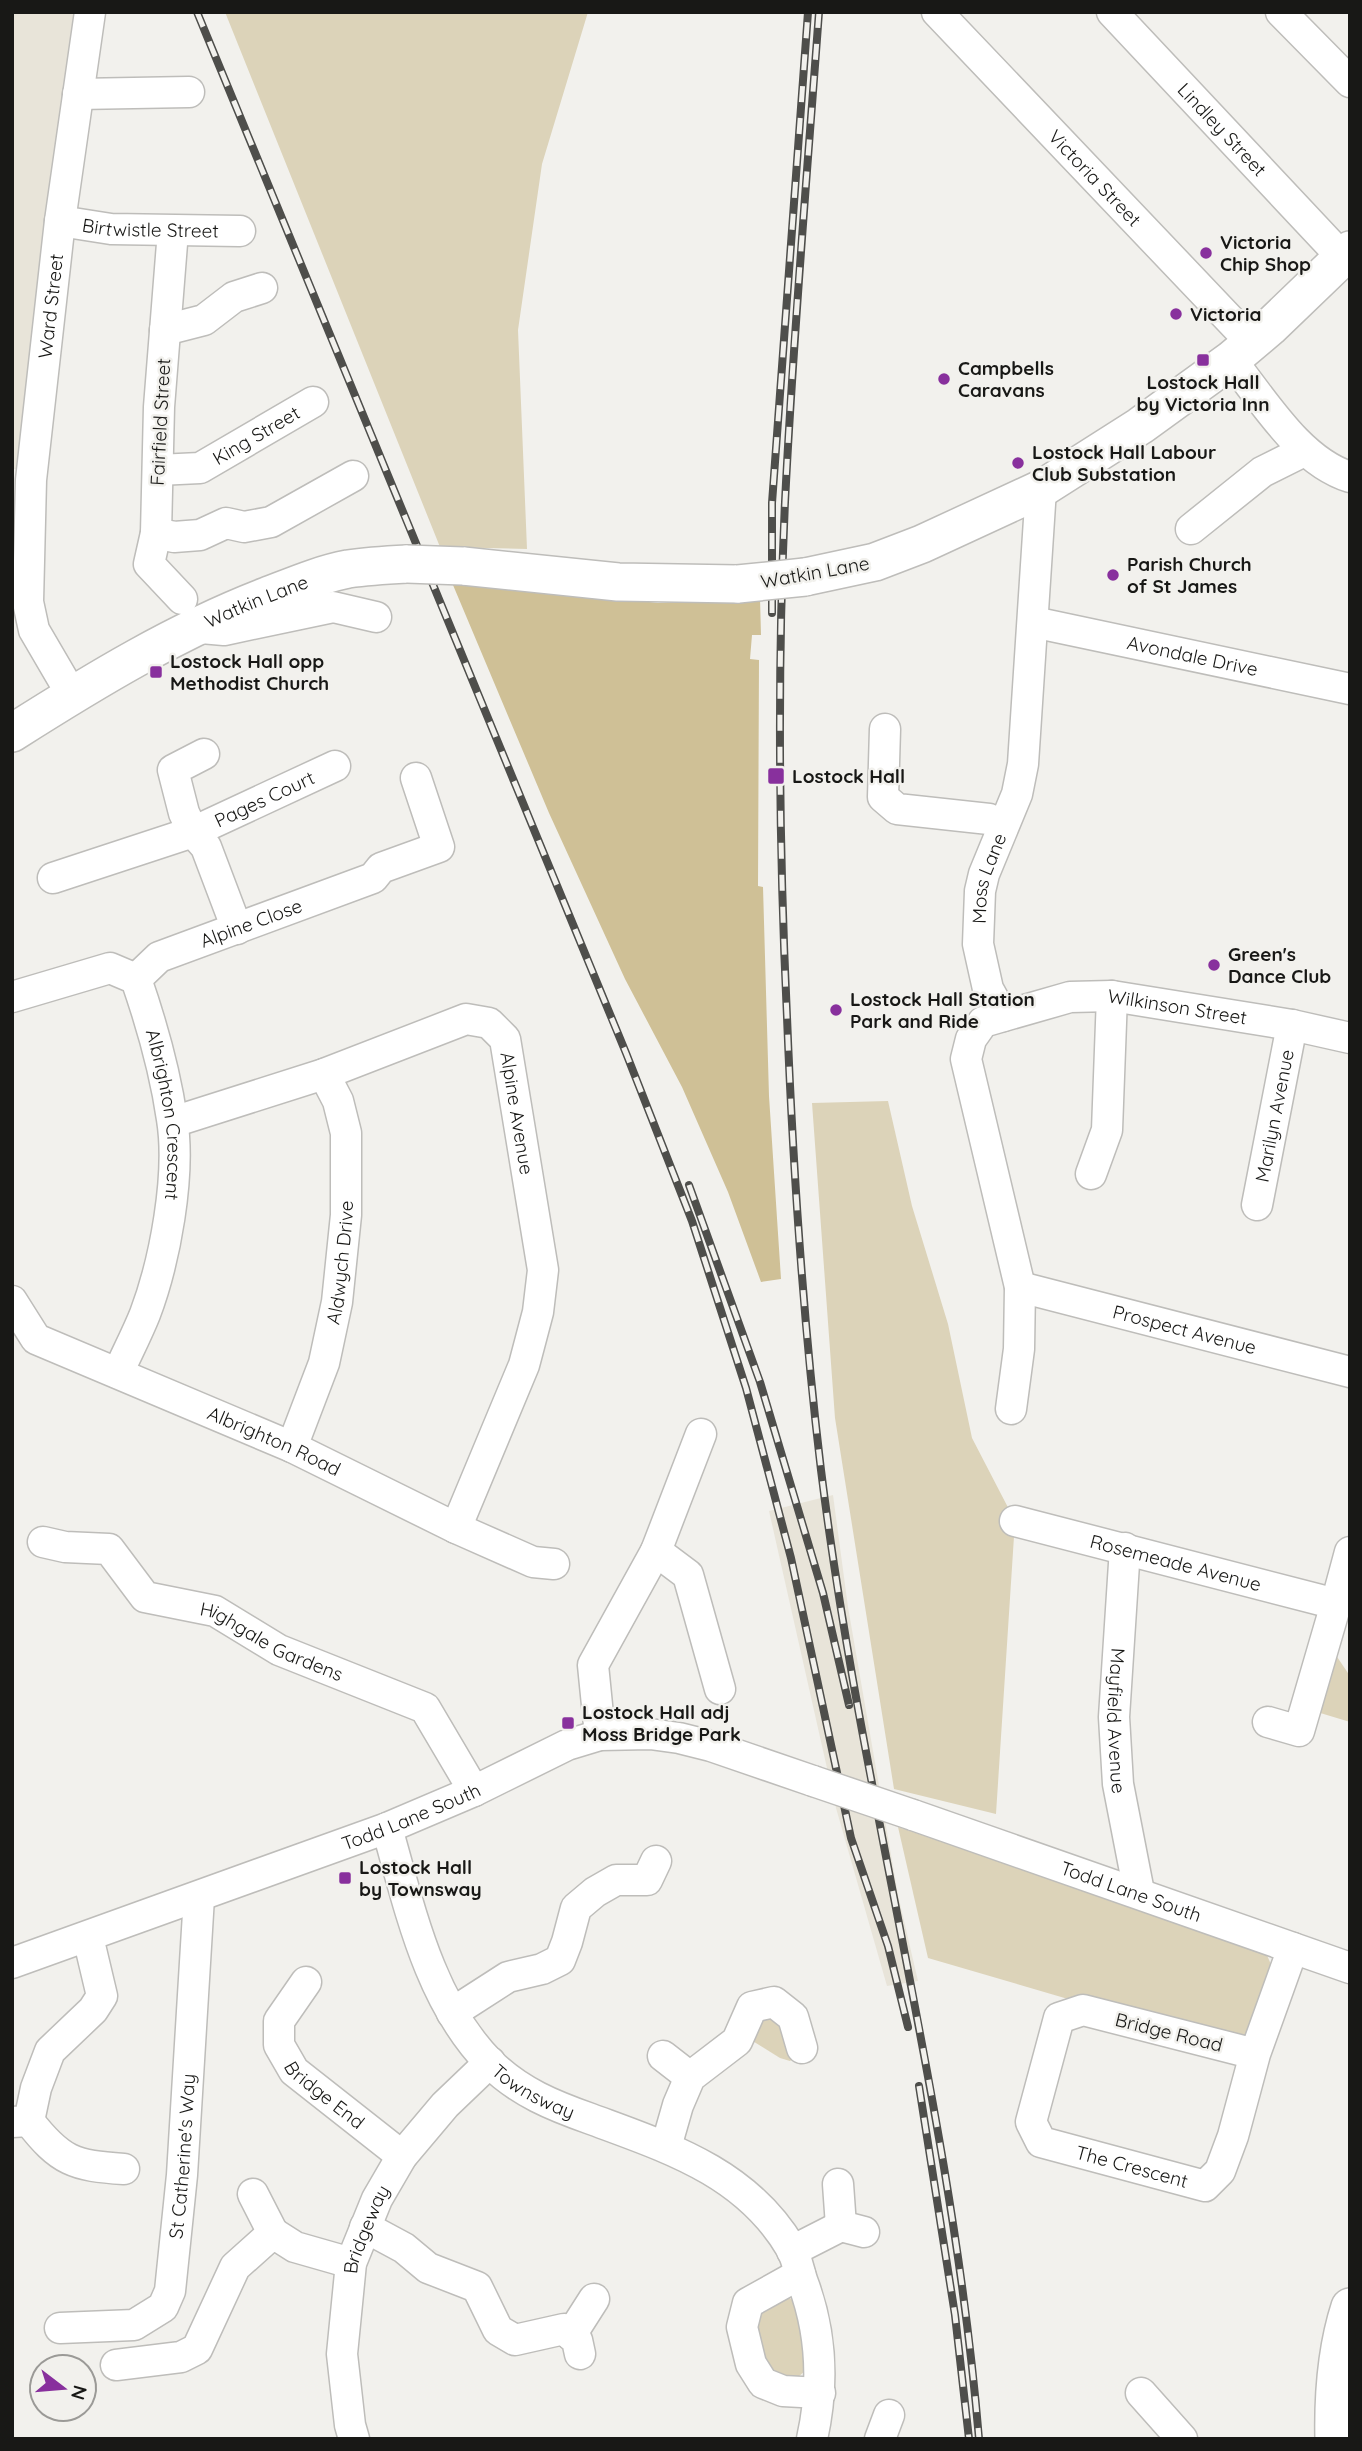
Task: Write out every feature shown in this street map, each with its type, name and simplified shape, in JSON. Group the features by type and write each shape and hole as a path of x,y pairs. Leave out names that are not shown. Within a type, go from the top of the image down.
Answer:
{"main road":[{"name":"Watkin Lane","path":"12,733 72,695 188,613 345,569 407,564 463,566 618,582 738,584 805,577 875,562 922,544 1041,489 1140,426 1242,351 1341,252"},
{"path":"1334,2439 1334,2390 1350,2308"}],"street":[{"name":"Ward Street","path":"72,695 20,602 22,480 90,12"},
{"name":"Victoria Street","path":"937,12 1242,351 1304,451 1331,471 1350,477"},
{"name":"Lindley Street","path":"1112,12 1341,252"},
{"path":"1281,12 1350,82"},
{"path":"78,94 189,92"},
{"name":"Birtwistle Street","path":"60,221 111,229 240,231"},
{"name":"Fairfield Street","path":"173,231 165,330 156,533 149,564 188,613"},
{"path":"165,330 204,320 234,297 262,288"},
{"name":"King Street","path":"158,470 200,468 313,402"},
{"path":"1191,529 1262,472 1304,451"},
{"path":"156,533 174,537 200,535 226,523 244,527 271,522 353,476"},
{"name":"Moss Lane","path":"1003,1016 988,989 978,944 980,891 984,874 1017,794 1023,764 1041,489"},
{"name":"Watkin Lane","path":"188,613 223,630 333,607 376,617"},
{"name":"Avondale Drive","path":"1033,622 1350,688"},
{"path":"886,729 883,797 897,809 989,819 1003,825"},
{"name":"Pages Court","path":"204,754 173,770 184,813 193,832 206,847 237,929"},
{"name":"Pages Court","path":"53,878 193,832 335,766"},
{"name":"Alpine Close","path":"136,979 159,957 373,878 381,868 443,857 415,778"},
{"path":"12,997 110,968 136,979"},
{"name":"Albrighton Crescent","path":"118,1373 145,1314 163,1253 174,1187 173,1122 160,1058 136,979"},
{"path":"1091,1174 1107,1130 1112,996"},
{"name":"Wilkinson Street","path":"1003,1016 1070,997 1112,996 1292,1025 1350,1038"},
{"path":"1003,1016 983,1022 971,1039 966,1059 1020,1287 1019,1349 1011,1409"},
{"name":"Alpine Avenue","path":"173,1122 324,1074 466,1019 489,1023 505,1040 543,1270 540,1301 524,1365 456,1528"},
{"name":"Marilyn Avenue","path":"1257,1205 1292,1025"},
{"name":"Aldwych Drive","path":"292,1447 324,1363 337,1302 344,1228 346,1133 338,1101 324,1074"},
{"name":"Prospect Avenue","path":"1020,1287 1350,1372"},
{"name":"Albrighton Road","path":"12,1301 36,1339 292,1447 456,1528 533,1562 554,1564"},
{"path":"600,1735 593,1665 656,1550 701,1434"},
{"name":"Rosemeade Avenue","path":"1015,1521 1336,1604"},
{"name":"Highgale Gardens","path":"43,1542 65,1547 109,1549 145,1597 215,1611 279,1650 425,1708 474,1791"},
{"name":"Mayfield Avenue","path":"1125,1548 1114,1717 1118,1784 1139,1892"},
{"path":"656,1550 688,1576 720,1689"},
{"path":"1268,1722 1299,1731 1350,1552"},
{"name":"Todd Lane South","path":"12,1963 387,1828 474,1791 567,1745 600,1735 650,1734 711,1746 813,1780 1350,1968"},
{"name":"Townsway","path":"387,1828 416,1933 452,2013 490,2062 520,2088 556,2106 666,2147 716,2171 746,2194 773,2221 796,2262 813,2311 820,2356 820,2393 814,2438"},
{"path":"452,2013 508,1977 542,1969 559,1960 576,1908 595,1892 616,1880 647,1880 656,1861"},
{"name":"St Catherine's Way","path":"60,2328 134,2325 163,2307 170,2291 182,2175 199,1897"},
{"path":"88,1937 102,1996 93,2010 50,2050 20,2121 71,2162 92,2167 124,2169"},
{"name":"The Crescent","path":"1083,2010 1059,2018 1031,2122 1041,2142 1205,2186 1220,2171 1234,2136 1255,2054 1293,1948"},
{"name":"Bridge End","path":"306,1982 279,2021 279,2045 294,2071 402,2156"},
{"path":"666,2147 678,2105 690,2077 737,2041 752,2007 778,1991 793,2017 802,2048"},
{"name":"Bridge Road","path":"1083,2010 1255,2054"},
{"path":"663,2056 690,2077"},
{"name":"Bridgeway","path":"354,2439 342,2354 351,2263 365,2227 402,2156 444,2105 490,2062"},
{"path":"820,2393 783,2391 763,2383 751,2364 742,2327 748,2303 796,2262 852,2229 838,2183"},
{"path":"253,2194 273,2233 295,2247 351,2263"},
{"path":"365,2227 404,2248 428,2268 477,2287 498,2330 515,2340 564,2329 575,2345 593,2299"},
{"path":"116,2365 181,2357 198,2349 235,2267 273,2233"},
{"path":"1141,2393 1182,2439"}],"shaded area":[{"path":"12,12 74,12 33,327 23,469 12,469"},
{"path":"225,12 588,12 542,164 518,330 527,549 440,547"},
{"path":"453,585 510,585 658,603 760,598 761,635 752,635 750,659 759,660 758,886 763,887 769,1096 781,1279 761,1282 728,1192 682,1087 625,979 549,813"},
{"path":"888,1101 912,1206 948,1324 972,1438 1015,1521 996,1814 894,1789 835,1418 812,1103"},
{"path":"833,1495 848,1607 898,1895 918,1981 887,1986 836,1808 769,1511"},
{"path":"1333,1651 1350,1676 1350,1722 1317,1712"},
{"path":"898,1827 1265,1951 1274,1971 1252,2036 1238,2041 1068,1999 928,1958"},
{"path":"773,2011 796,2056 790,2061 751,2040 750,2020"},
{"path":"783,2296 792,2299 802,2315 806,2370 797,2378 773,2379 759,2361 754,2311"}],"railway":[{"path":"197,12 626,1053 692,1221 746,1388 791,1558 851,1838 888,1946 908,2027"},
{"path":"772,613 772,503 808,12"},
{"path":"819,12 792,380 781,631 782,889 796,1187 815,1414 838,1592 949,2195 979,2439"},
{"path":"689,1185 760,1382 823,1593 849,1705"},
{"path":"919,2086 955,2315 969,2439"}],"place":[{"name":"Victoria Chip Shop","path":"1206,253"},
{"name":"Victoria","path":"1176,314"},
{"name":"Lostock Hall by Victoria Inn","path":"1203,360"},
{"name":"Campbells Caravans","path":"944,379"},
{"name":"Lostock Hall Labour Club Substation","path":"1018,463"},
{"name":"Parish Church of St James","path":"1113,575"},
{"name":"Lostock Hall opp Methodist Church","path":"156,672"},
{"name":"Lostock Hall","path":"776,776"},
{"name":"Green's Dance Club","path":"1214,965"},
{"name":"Lostock Hall Station Park and Ride","path":"836,1010"},
{"name":"Lostock Hall adj Moss Bridge Park","path":"568,1723"},
{"name":"Lostock Hall by Townsway","path":"345,1878"}]}
